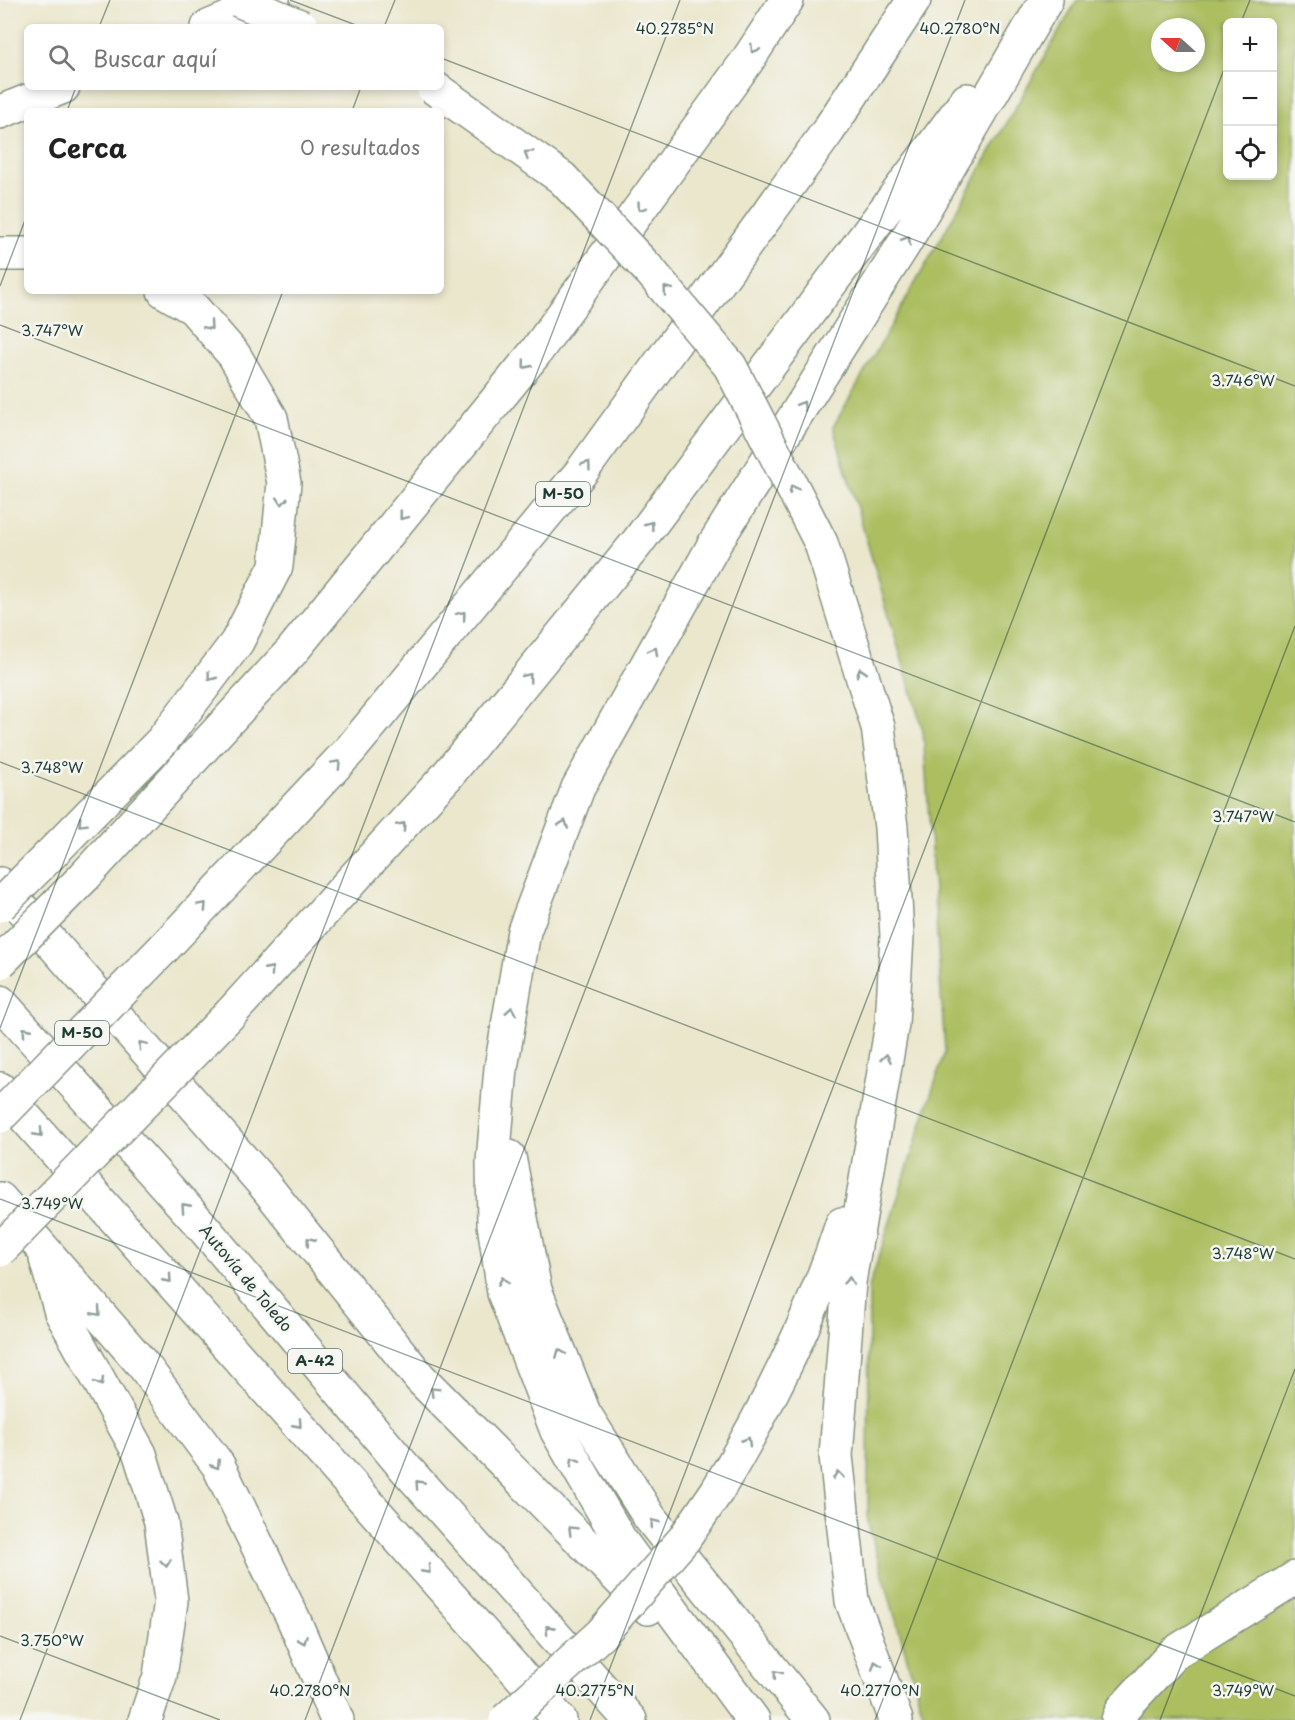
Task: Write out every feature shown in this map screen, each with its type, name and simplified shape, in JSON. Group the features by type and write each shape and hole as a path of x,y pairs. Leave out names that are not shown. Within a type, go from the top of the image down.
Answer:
{"main road":[{"path":"238,0 295,24"},
{"path":"214,24 273,0"},
{"path":"0,962 84,877 292,651 535,353 747,61 787,0"},
{"name":"M-50","path":"0,1116 163,949 350,750 582,471 828,131 914,0"},
{"path":"0,1250 231,1013 446,777 637,543 885,212 1039,0"},
{"path":"745,1710 620,1540 557,1431 504,1293 494,1224 493,1162 501,1068 525,931 578,788 715,543 904,244 1046,0"},
{"path":"0,112 55,90"},
{"path":"437,90 562,178 651,272 730,366 821,543 878,727 891,827 897,936 892,1024 849,1282 836,1456 852,1601 896,1720"},
{"path":"0,254 24,254"},
{"path":"0,905 162,741 237,642 276,566 284,483 271,418 234,355 193,308 169,294"},
{"path":"0,884 263,1183 420,1378 745,1710"},
{"name":"Autovía de Toledo","path":"0,1002 202,1226 399,1461 630,1720"},
{"path":"501,1068 511,1172 535,1290 584,1413 650,1518 813,1720"},
{"path":"0,1089 560,1720"},
{"path":"506,1720 601,1634 684,1539 717,1491 755,1427 793,1355 831,1257 876,1116"},
{"path":"0,1199 144,1366 218,1465 293,1618 338,1720"},
{"path":"44,1252 61,1312 140,1454 161,1522 171,1602 160,1676 145,1720"},
{"path":"1118,1720 1122,1710 1174,1653 1295,1578"}],"green space":[{"path":"1077,0 1295,0 1295,1720 925,1720 868,1524 869,1287 945,1051 923,731 833,427"}]}
